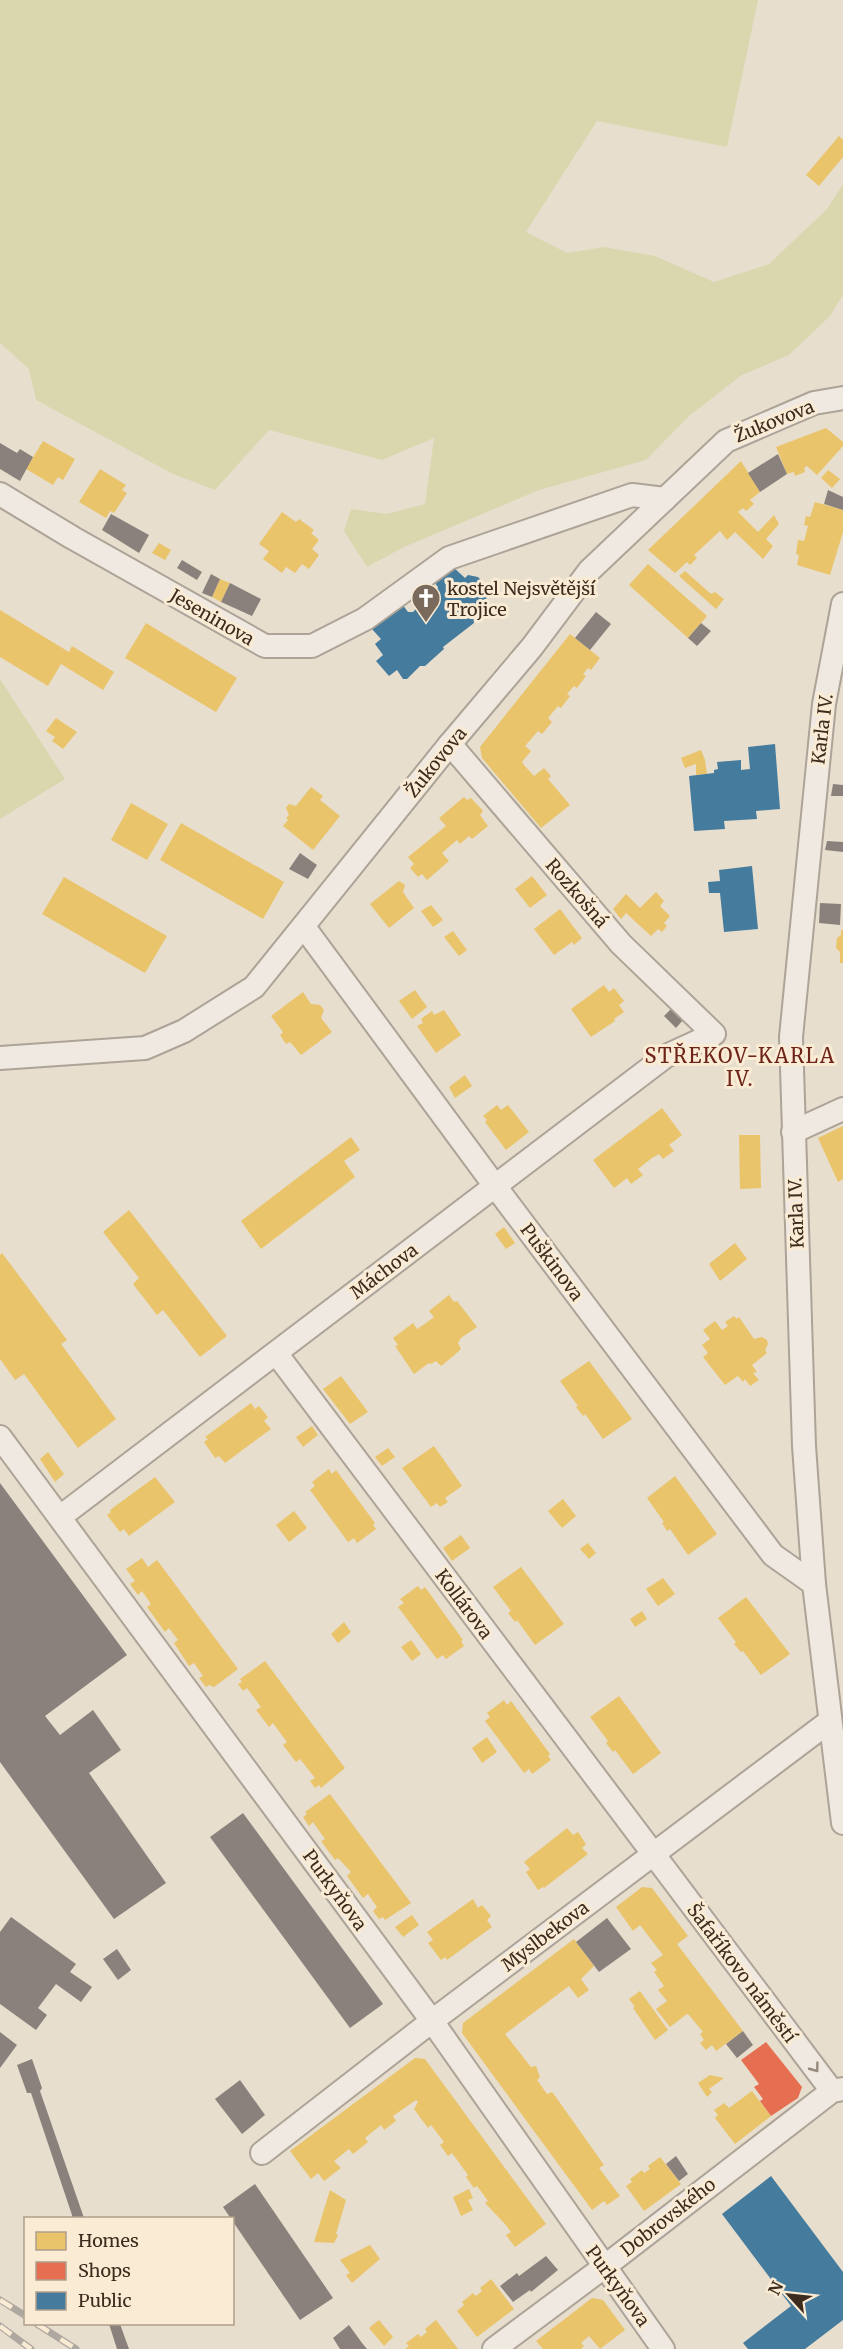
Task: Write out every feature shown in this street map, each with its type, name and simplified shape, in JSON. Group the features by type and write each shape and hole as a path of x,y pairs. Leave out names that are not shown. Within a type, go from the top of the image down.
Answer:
{"street":[{"name":"Žukovova","path":"0,1058 144,1048 184,1031 254,987 450,744 532,647 589,571 726,441 814,403 843,398"},
{"name":"Jeseninova","path":"0,494 73,538 265,646 312,646 365,619 449,558 632,495 665,499"},
{"name":"Karla IV.","path":"843,604 824,704 791,1037 804,1446 813,1584 843,1823"},
{"name":"Rozkošná","path":"450,744 621,944 714,1034"},
{"name":"Puškinova","path":"304,927 495,1186 773,1555 813,1584"},
{"name":"Máchova","path":"60,1517 666,1056 714,1034"},
{"path":"793,1132 843,1109"},
{"name":"Kollárova","path":"276,1353 653,1855"},
{"name":"Purkyňova","path":"0,1437 432,2021 663,2349"},
{"name":"Myslbekova","path":"262,2153 432,2021 830,1721"},
{"name":"Šafaříkovo náměstí","path":"653,1855 837,2090"},
{"name":"Dobrovského","path":"494,2349 837,2090"}],"shaded area":[{"path":"0,0 758,0 727,147 597,121 526,232 567,253 604,247 655,256 714,282 769,264 827,209 843,184 843,295 830,316 789,355 742,375 689,416 646,460 539,490 402,548 367,567 344,531 351,509 387,514 425,504 434,438 382,460 269,430 215,490 173,474 36,400 29,369 0,343"},
{"path":"0,679 65,779 0,819"}],"building: Homes":[{"path":"839,136 843,140 843,157 819,186 806,175"},
{"path":"826,428 843,442 843,446 817,475 807,466 804,468 805,472 795,476 794,472 787,474 776,447"},
{"path":"43,441 75,459 63,480 58,477 53,485 26,469"},
{"path":"741,461 760,492 750,500 754,504 746,511 743,508 738,512 758,532 774,515 779,524 766,539 773,546 763,559 735,532 727,540 720,531 694,555 697,558 690,565 687,562 675,573 648,550"},
{"path":"100,469 126,485 122,490 127,493 114,513 110,511 106,518 79,502"},
{"path":"828,470 840,479 832,488 821,478"},
{"path":"815,502 843,510 843,532 830,575 797,565 798,540 804,541 808,526 804,525 806,516 810,517"},
{"path":"282,512 296,522 299,519 314,530 311,533 319,540 312,549 319,555 309,569 302,564 295,573 286,567 282,573 263,559 269,551 259,544"},
{"path":"159,543 171,550 165,560 152,553"},
{"path":"648,564 707,616 688,638 629,585"},
{"path":"685,571 711,594 715,592 724,599 716,609 679,576"},
{"path":"220,579 230,583 221,602 212,597"},
{"path":"0,610 69,652 72,646 114,672 103,690 61,664 48,686 0,657"},
{"path":"146,623 237,678 216,712 125,658"},
{"path":"570,634 600,658 591,670 588,668 583,674 586,676 577,688 574,686 567,694 570,696 561,708 558,706 548,718 552,722 542,734 538,731 525,746 531,751 522,762 524,765 534,776 544,768 551,776 548,779 570,805 541,828 482,758 480,747"},
{"path":"56,718 77,732 63,749 52,741 55,737 46,731"},
{"path":"701,750 707,774 696,775 696,764 685,768 681,758"},
{"path":"311,787 323,796 320,800 340,816 313,850 283,826 289,815 286,808 289,804 296,806"},
{"path":"464,797 467,800 471,798 483,811 480,815 488,826 472,839 469,836 460,844 457,840 442,853 449,861 427,880 422,874 418,877 410,868 414,864 408,857 446,826 439,818"},
{"path":"131,803 168,824 147,860 111,840"},
{"path":"181,823 284,882 263,919 160,860"},
{"path":"532,876 547,895 530,908 515,889"},
{"path":"64,877 167,936 145,973 42,914"},
{"path":"399,881 405,885 403,892 414,908 389,928 370,904"},
{"path":"656,892 664,901 660,906 670,916 664,923 667,926 662,932 658,929 651,936 626,913 621,919 613,909 626,894 640,908"},
{"path":"431,905 443,920 433,927 421,911"},
{"path":"560,909 582,938 574,945 572,942 554,955 534,929"},
{"path":"841,930 843,930 843,963 840,963 840,952 836,948"},
{"path":"453,931 467,950 459,956 444,937"},
{"path":"604,985 609,992 614,988 624,1001 619,1005 624,1012 591,1037 571,1009"},
{"path":"415,990 427,1007 412,1019 399,1001"},
{"path":"303,992 311,1004 320,1005 324,1010 321,1018 332,1032 301,1055 290,1042 286,1044 280,1035 283,1032 271,1016"},
{"path":"444,1010 461,1035 436,1053 417,1026 423,1023 421,1019 432,1011 434,1015"},
{"path":"465,1075 472,1086 455,1098 449,1087"},
{"path":"497,1105 501,1110 508,1105 529,1132 506,1150 483,1116"},
{"path":"662,1108 682,1135 669,1145 674,1151 663,1159 659,1154 652,1158 638,1169 643,1175 631,1184 627,1178 614,1188 593,1160"},
{"path":"843,1126 843,1179 838,1182 818,1138"},
{"path":"739,1135 760,1135 761,1188 740,1189"},
{"path":"351,1137 360,1150 344,1161 355,1177 261,1249 241,1221"},
{"path":"129,1210 227,1336 200,1357 163,1310 157,1315 133,1284 139,1278 103,1232"},
{"path":"504,1227 515,1243 506,1249 495,1234"},
{"path":"735,1243 747,1259 720,1281 709,1264"},
{"path":"2,1253 67,1340 61,1344 116,1419 78,1448 24,1374 15,1380 0,1359 0,1255"},
{"path":"449,1295 454,1302 457,1301 477,1327 461,1338 458,1343 461,1349 441,1366 436,1361 429,1363 414,1374 395,1346 398,1345 393,1338 413,1323 417,1329 434,1317 429,1311"},
{"path":"734,1316 737,1319 739,1317 754,1339 762,1337 767,1340 768,1344 765,1350 767,1353 752,1365 757,1372 753,1373 759,1380 750,1386 745,1379 743,1382 738,1376 725,1385 703,1357 708,1353 702,1345 710,1339 703,1330 715,1321 722,1330 728,1326 725,1322"},
{"path":"589,1361 632,1419 603,1439 585,1414 583,1416 576,1407 578,1406 560,1381"},
{"path":"341,1376 368,1412 350,1424 323,1389"},
{"path":"251,1403 255,1409 259,1406 268,1417 264,1421 271,1429 225,1463 219,1456 215,1458 204,1442 208,1439 205,1437"},
{"path":"312,1426 318,1435 303,1447 296,1437"},
{"path":"434,1446 462,1486 445,1498 448,1502 440,1507 437,1503 431,1507 402,1468"},
{"path":"388,1448 395,1457 382,1466 375,1457"},
{"path":"48,1452 64,1474 55,1482 40,1459"},
{"path":"329,1469 332,1474 336,1470 375,1523 373,1525 376,1529 357,1543 354,1538 348,1542 310,1490 315,1486 312,1482"},
{"path":"675,1476 717,1534 688,1555 670,1529 667,1531 662,1523 664,1522 647,1498"},
{"path":"155,1477 175,1502 129,1536 124,1529 120,1532 107,1515 111,1512 110,1510"},
{"path":"563,1499 576,1516 562,1528 548,1511"},
{"path":"294,1511 307,1528 289,1542 276,1525"},
{"path":"461,1535 470,1548 452,1561 443,1548"},
{"path":"588,1543 596,1553 589,1559 580,1549"},
{"path":"142,1558 148,1567 157,1560 238,1669 214,1687 209,1685 206,1687 199,1678 203,1676 194,1663 189,1666 174,1643 178,1640 169,1628 165,1632 147,1607 151,1604 142,1591 138,1595 130,1584 135,1581 126,1569"},
{"path":"521,1567 564,1624 535,1645 517,1620 515,1622 508,1613 511,1611 493,1587"},
{"path":"663,1578 675,1594 658,1606 646,1589"},
{"path":"418,1586 421,1590 425,1587 463,1640 461,1641 464,1646 446,1659 443,1655 437,1659 398,1607 404,1603 400,1599"},
{"path":"746,1597 790,1654 761,1675 743,1651 741,1652 734,1644 736,1642 718,1618"},
{"path":"642,1611 647,1619 635,1627 630,1619"},
{"path":"344,1622 351,1632 338,1643 331,1634"},
{"path":"411,1640 421,1654 412,1661 401,1647"},
{"path":"265,1661 345,1768 321,1788 319,1785 315,1788 310,1781 315,1778 300,1759 296,1762 283,1745 287,1742 273,1723 269,1727 256,1710 261,1707 247,1688 243,1691 238,1684 242,1682 240,1679"},
{"path":"619,1696 661,1753 633,1774 615,1750 613,1752 606,1743 608,1741 590,1717"},
{"path":"504,1700 507,1705 511,1701 550,1754 548,1756 551,1760 532,1774 529,1769 524,1773 485,1721 490,1717 487,1713"},
{"path":"487,1737 497,1752 482,1763 472,1748"},
{"path":"330,1794 411,1903 385,1920 383,1917 379,1919 373,1911 377,1907 368,1894 363,1898 347,1876 351,1872 338,1858 335,1860 321,1841 325,1839 313,1822 309,1826 303,1817 307,1814 305,1812"},
{"path":"567,1828 573,1835 578,1832 586,1844 582,1848 588,1854 544,1888 538,1890 526,1872 530,1869 524,1862"},
{"path":"642,1887 652,1888 688,1936 677,1944 743,2031 716,2051 712,2045 706,2050 700,2043 704,2040 700,2034 703,2032 689,2015 687,2014 670,2027 656,2009 667,2001 658,1990 664,1986 654,1972 657,1970 651,1963 663,1955 640,1925 633,1931 616,1907"},
{"path":"473,1899 478,1908 482,1905 491,1916 487,1920 492,1927 447,1960 445,1957 441,1960 428,1943 433,1940 427,1932"},
{"path":"412,1915 419,1925 403,1937 395,1927"},
{"path":"574,1939 594,1966 581,1979 589,1990 578,1998 569,1986 505,2034 531,2067 536,2066 540,2077 537,2080 547,2094 552,2092 558,2100 604,2165 599,2168 620,2196 607,2205 604,2201 592,2210 462,2033 463,2023"},
{"path":"640,1991 668,2030 655,2040 629,1999"},
{"path":"415,2058 425,2059 546,2224 515,2247 506,2235 511,2232 485,2203 488,2201 477,2186 474,2188 466,2177 468,2175 452,2153 448,2156 440,2145 444,2142 431,2125 428,2128 414,2109 418,2102 416,2100 393,2116 396,2121 384,2130 381,2125 365,2138 368,2142 353,2154 349,2149 334,2161 341,2168 324,2181 318,2173 311,2179 290,2151"},
{"path":"710,2075 724,2078 709,2089 712,2092 707,2097 698,2083"},
{"path":"752,2091 771,2116 735,2144 715,2118 718,2115 714,2110 724,2103 729,2108"},
{"path":"660,2157 681,2184 644,2211 626,2186 632,2182 630,2179 642,2170 644,2173 650,2169 648,2166"},
{"path":"469,2189 473,2198 468,2200 473,2210 461,2216 453,2197"},
{"path":"330,2190 346,2200 336,2234 338,2235 334,2243 314,2242"},
{"path":"370,2245 380,2259 352,2283 346,2275 350,2273 340,2260"},
{"path":"491,2279 514,2309 477,2337 457,2311 464,2305 462,2302 473,2293 476,2296 482,2291 480,2288"},
{"path":"592,2298 603,2300 625,2330 600,2349 589,2336 581,2343 584,2346 581,2349 543,2349 536,2341"},
{"path":"379,2320 393,2337 384,2346 369,2328"},
{"path":"436,2320 458,2349 405,2349 409,2346 406,2343 418,2334 421,2337 427,2332 425,2329"}],"building: Shops":[{"path":"766,2042 802,2087 798,2098 771,2116 760,2101 763,2099 754,2087 759,2084 741,2060"}],"building: Public":[{"name":"kostel Nejsvětější Trojice","path":"452,566 465,578 468,575 478,577 488,588 487,598 484,600 487,605 473,616 474,623 443,647 444,649 425,666 420,666 407,679 403,679 397,670 389,676 376,661 383,655 375,644 381,639 371,628 402,604 408,612 413,612 437,590 438,587 434,582"},
{"path":"775,744 780,809 756,811 757,819 724,821 725,829 694,831 689,776 714,773 714,770 718,769 717,762 741,760 741,770 750,769 748,747"},
{"path":"752,866 758,929 724,932 720,893 709,893 708,882 720,881 719,870"},
{"path":"771,2176 843,2272 843,2320 805,2349 748,2349 743,2343 791,2306 722,2214"}],"building: Industry":[{"path":"0,443 17,453 20,449 33,457 20,481 0,469"},
{"path":"778,454 787,474 760,492 748,473"},
{"path":"828,490 843,497 843,510 824,504"},
{"path":"111,514 149,535 139,553 102,530"},
{"path":"182,560 202,572 197,580 177,568"},
{"path":"211,574 220,579 212,597 202,593"},
{"path":"230,583 261,599 252,616 221,602"},
{"path":"596,612 611,624 590,650 575,638"},
{"path":"701,623 711,631 697,646 688,638"},
{"path":"833,784 843,785 843,796 831,796"},
{"path":"827,841 843,842 843,852 825,850"},
{"path":"300,853 317,865 308,879 289,869"},
{"path":"820,903 841,904 840,925 819,923"},
{"path":"671,1009 683,1020 676,1028 664,1016"},
{"path":"0,1483 127,1655 45,1716 60,1735 93,1710 121,1750 89,1773 166,1883 114,1919 0,1762"},
{"path":"243,1813 383,2004 350,2028 210,1837"},
{"path":"11,1917 76,1964 70,1972 92,1987 81,2002 56,1984 38,2008 47,2015 36,2030 0,2004 0,1932"},
{"path":"607,1918 631,1949 599,1972 576,1942"},
{"path":"117,1949 131,1970 118,1980 103,1959"},
{"path":"743,2031 753,2045 737,2058 726,2044"},
{"path":"0,2032 17,2045 0,2068"},
{"path":"32,2059 42,2088 40,2091 84,2217 73,2217 31,2093 27,2093 17,2065"},
{"path":"240,2080 265,2115 242,2134 215,2099"},
{"path":"676,2156 688,2174 679,2181 666,2164"},
{"path":"255,2184 333,2298 300,2320 234,2223 234,2217 230,2217 223,2207"},
{"path":"546,2256 558,2270 531,2292 530,2290 513,2302 500,2286 517,2273 519,2276"},
{"path":"109,2325 120,2325 129,2349 117,2349"},
{"path":"349,2325 367,2349 340,2349 333,2338"}],"railway":[{"path":"0,2300 24,2315"},
{"path":"39,2325 76,2349"},
{"path":"0,2326 31,2349"}],"place":[{"name":"kostel Nejsvětější Trojice","path":"426,624"}],"district":[{"name":"STŘEKOV-KARLA IV.","path":"740,1066"}]}
